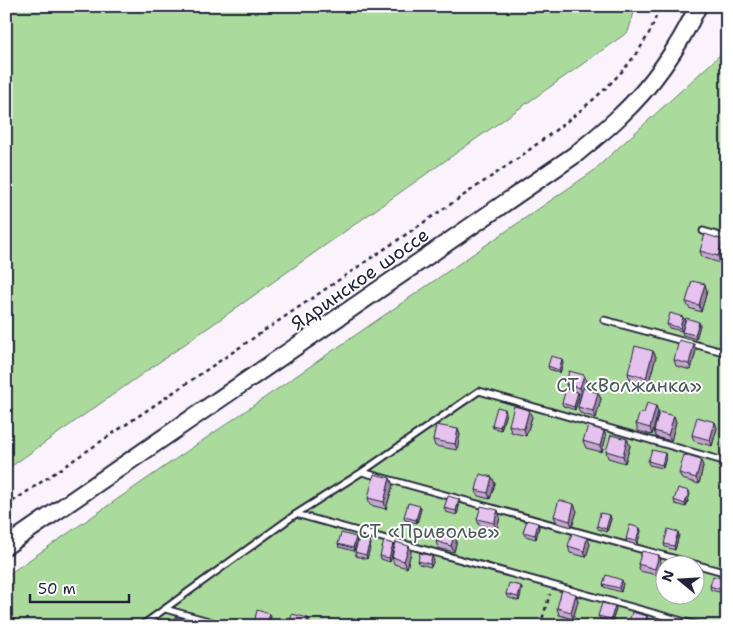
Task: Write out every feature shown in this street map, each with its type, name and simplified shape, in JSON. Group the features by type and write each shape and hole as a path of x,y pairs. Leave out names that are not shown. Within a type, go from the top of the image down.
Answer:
{"main road":[{"name":"Ядринское шоссе","path":"6,546 576,154 620,116 659,74 689,25 698,6"}],"lane":[{"path":"703,231 727,238"},
{"path":"604,320 727,353"},
{"path":"141,626 296,514 362,472 479,391 727,462"},
{"path":"362,472 727,573"},
{"path":"296,514 700,626"},
{"path":"165,609 227,626"}],"path":[{"path":"6,506 520,157 591,102 632,60 649,34 660,6"},
{"path":"540,626 552,585"}],"green space":[{"path":"6,6 636,6 628,32 6,470"},
{"path":"727,35 727,626 6,626 6,576 592,172 720,55"}],"building":[{"path":"705,234 723,240 718,256 700,251"},
{"path":"692,281 705,284 699,305 686,302"},
{"path":"670,313 683,317 680,328 667,324"},
{"path":"686,318 699,322 695,335 682,332"},
{"path":"724,322 727,323 727,339 720,337"},
{"path":"679,340 694,344 689,364 674,360"},
{"path":"635,346 653,351 646,378 628,373"},
{"path":"551,356 562,359 559,370 548,366"},
{"path":"569,371 584,375 580,388 566,384"},
{"path":"583,388 598,393 593,411 578,407"},
{"path":"566,389 578,392 574,407 562,403"},
{"path":"647,403 656,406 650,428 636,424 640,412 644,413"},
{"path":"514,406 529,410 524,429 509,425"},
{"path":"497,407 505,409 500,427 492,425"},
{"path":"659,412 674,416 668,435 654,431"},
{"path":"697,417 715,422 710,440 692,435"},
{"path":"436,425 458,429 455,444 433,440"},
{"path":"588,426 604,431 600,446 583,441"},
{"path":"611,435 627,439 623,456 606,451"},
{"path":"724,443 727,444 727,457 721,455"},
{"path":"652,450 665,453 662,465 648,461"},
{"path":"684,455 701,460 696,478 679,473"},
{"path":"725,465 727,465 727,482 721,480"},
{"path":"374,474 390,478 384,502 368,498"},
{"path":"480,474 492,477 488,493 476,490"},
{"path":"678,488 689,491 685,504 674,500"},
{"path":"448,496 459,499 456,511 444,508"},
{"path":"559,500 574,504 570,521 554,516"},
{"path":"408,503 420,506 416,520 404,517"},
{"path":"481,506 498,510 494,523 477,519"},
{"path":"600,513 610,515 606,529 597,526"},
{"path":"527,520 538,523 535,535 523,532"},
{"path":"630,525 640,528 636,541 626,539"},
{"path":"440,529 455,533 451,546 436,541"},
{"path":"668,529 678,532 674,546 664,544"},
{"path":"341,533 356,537 353,548 338,544"},
{"path":"572,533 587,538 584,551 568,546"},
{"path":"359,538 370,541 366,555 355,552"},
{"path":"384,541 393,544 389,558 380,556"},
{"path":"396,542 409,546 404,561 392,557"},
{"path":"642,551 656,554 655,569 638,564"},
{"path":"420,553 432,556 430,564 418,561"},
{"path":"606,575 622,580 619,588 603,584"},
{"path":"713,576 725,579 722,590 710,586"},
{"path":"509,583 521,586 518,597 506,594"},
{"path":"562,590 576,594 571,612 557,608"},
{"path":"602,603 615,606 611,619 598,616"},
{"path":"257,610 270,614 266,626 254,623"},
{"path":"632,612 647,616 644,626 628,624"},
{"path":"292,614 308,618 306,626 289,626"},
{"path":"175,617 196,623 196,626 173,626"}],"park label":[{"name":"СТ «Волжанка»","path":"629,385"},
{"name":"СТ «Приволье»","path":"429,531"}]}
